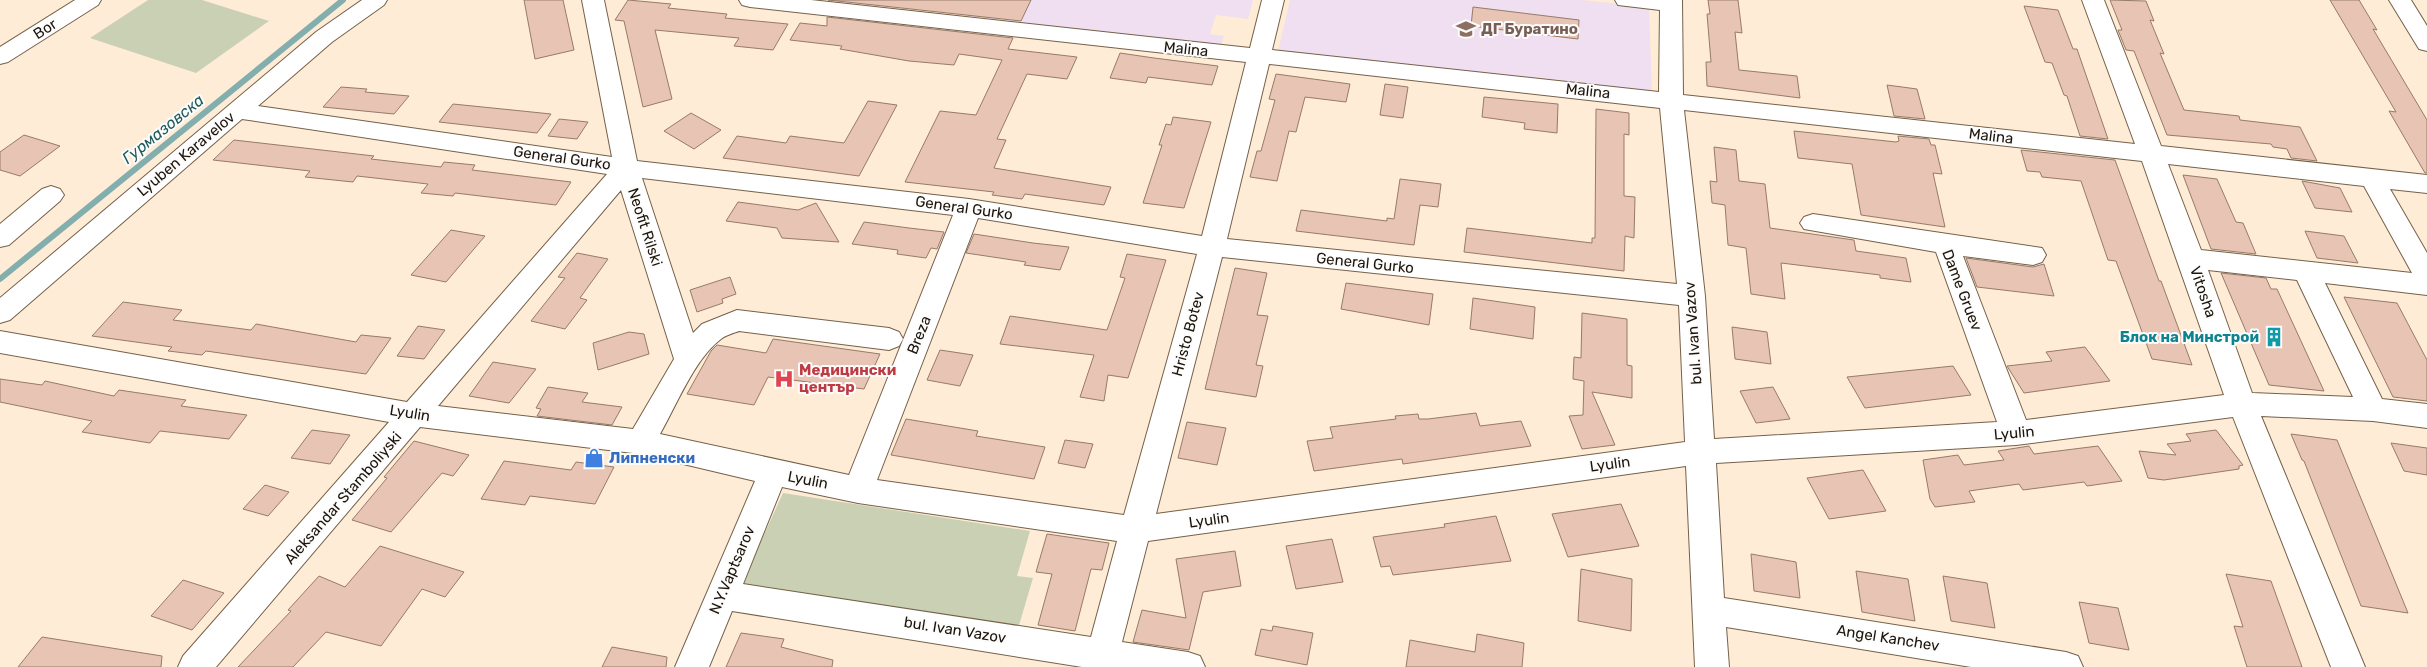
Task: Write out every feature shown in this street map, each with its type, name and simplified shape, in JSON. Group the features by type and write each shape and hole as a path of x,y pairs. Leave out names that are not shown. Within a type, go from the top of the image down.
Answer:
{"street":[{"name":"Lyuben Karavelov","path":"0,313 324,37 376,0"},
{"name":"Neofit Rilski","path":"593,0 626,168 688,359"},
{"name":"Malina","path":"750,0 2427,184"},
{"name":"Hristo Botev","path":"1100,660 1212,247 1272,0"},
{"path":"1626,0 1671,3"},
{"name":"Vitosha","path":"2093,0 2191,258 2242,404 2348,667"},
{"path":"2400,0 2427,44"},
{"name":"Bor","path":"0,58 83,1"},
{"name":"bul. Ivan Vazov","path":"1671,3 1671,100 1692,296 1712,667"},
{"name":"General Gurko","path":"238,111 626,168 969,208 1212,247 1692,296"},
{"name":"Aleksandar Stamboliyski","path":"195,667 415,415 626,168"},
{"path":"2372,178 2427,277"},
{"path":"0,238 51,195"},
{"name":"Breza","path":"858,490 969,208"},
{"name":"Dame Gruev","path":"1813,223 1946,244 2016,434"},
{"path":"1946,244 2033,255"},
{"path":"2191,258 2427,285"},
{"path":"2306,271 2372,409"},
{"path":"641,442 688,359 712,331 737,320 889,339"},
{"name":"Lyulin","path":"0,342 415,415 641,442 773,473 858,490 1134,530 1701,452 2016,434 2242,404 2372,409 2427,416"},
{"name":"N.Y.Vaptsarov","path":"692,667 773,473"},
{"name":"bul. Ivan Vazov","path":"721,595 1100,660 1188,667"},
{"name":"Angel Kanchev","path":"1710,610 2066,667"}],"shaded area":[{"path":"974,0 1253,0 1248,19 1216,15 1210,34 1224,36 1221,46 966,16"},
{"name":"ДГ Буратино","path":"1290,0 1582,0 1649,7 1652,93 1278,51"}],"green space":[{"path":"148,0 202,0 269,21 196,73 90,38"},
{"path":"783,493 1030,531 1017,576 1033,578 1017,632 740,587"}],"building":[{"path":"524,0 563,0 574,50 535,59"},
{"path":"628,0 671,4 668,8 727,14 725,18 788,24 773,50 734,46 739,38 655,30 672,99 643,107 624,21 615,20"},
{"path":"828,0 1031,0 1021,21"},
{"path":"1708,0 1738,0 1742,33 1735,32 1739,70 1797,76 1800,98 1707,86 1706,62 1711,62 1707,14 1710,14"},
{"path":"2110,0 2146,1 2154,21 2150,20 2164,54 2160,53 2184,110 2239,116 2240,120 2300,127 2317,161 2291,158 2287,149 2273,147 2271,144 2167,135 2134,51 2126,50 2118,30 2122,30"},
{"path":"2330,0 2359,0 2377,30 2373,29 2427,120 2427,173 2425,173 2389,111 2396,112"},
{"path":"2024,6 2058,10 2073,49 2077,49 2108,139 2080,136 2067,96 2064,95 2052,63 2045,62"},
{"path":"1473,7 1579,20 1578,39 1471,26"},
{"path":"827,17 1013,38 1008,49 1077,57 1067,79 1027,74 997,139 1006,140 994,168 1111,187 1104,205 1025,194 1022,199 992,195 994,192 905,182 940,111 976,115 1002,60 959,54 954,65 909,61 840,49 842,46 790,40 800,23 827,26"},
{"path":"1120,53 1218,66 1212,85 1148,77 1146,83 1110,78"},
{"path":"1276,74 1350,84 1346,102 1305,97 1296,132 1289,131 1277,181 1250,177 1257,151 1261,151 1275,100 1269,99"},
{"path":"1385,84 1408,87 1403,118 1380,115"},
{"path":"1887,85 1917,89 1925,119 1894,116"},
{"path":"341,87 367,89 365,92 409,96 394,114 323,107"},
{"path":"1484,97 1558,104 1557,133 1524,129 1525,123 1482,117"},
{"path":"868,101 897,105 859,176 723,158 737,136 786,143 790,136 844,143"},
{"path":"453,104 551,114 537,133 439,122"},
{"path":"1596,109 1629,113 1629,135 1624,134 1624,196 1635,197 1634,238 1625,236 1624,271 1464,252 1467,228 1592,243 1592,238 1595,238"},
{"path":"691,113 721,130 694,149 664,131"},
{"path":"1173,117 1211,122 1184,208 1143,203 1162,145 1159,145 1166,124 1171,125"},
{"path":"559,119 588,122 577,139 548,136"},
{"path":"1794,131 1896,142 1899,141 1898,136 1929,139 1931,145 1935,145 1942,174 1933,173 1945,227 1861,215 1852,164 1798,158"},
{"path":"24,135 60,146 20,176 0,170 0,152"},
{"path":"234,140 374,156 371,159 441,167 444,162 475,165 472,170 571,182 556,205 455,193 453,196 421,193 428,184 357,176 353,182 305,177 310,171 213,160"},
{"path":"1714,147 1736,150 1739,181 1765,184 1770,228 1854,240 1856,251 1906,258 1911,282 1880,278 1880,275 1781,263 1785,299 1751,294 1746,248 1728,245 1725,205 1712,203 1710,181 1717,182"},
{"path":"2021,150 2115,160 2192,365 2152,359 2116,261 2108,260 2081,181 2042,177 2040,172 2027,171"},
{"path":"2183,175 2217,179 2236,222 2243,223 2256,254 2211,249"},
{"path":"1400,179 1441,184 1438,207 1420,205 1414,245 1296,231 1301,210 1387,221 1387,218 1394,219"},
{"path":"2302,181 2340,188 2352,212 2315,208"},
{"path":"738,202 798,210 816,203 839,242 782,238 777,228 726,221"},
{"path":"864,222 944,232 937,249 931,248 926,258 897,254 898,250 852,244"},
{"path":"451,230 485,236 446,282 411,275"},
{"path":"2305,231 2344,236 2358,263 2317,258"},
{"path":"974,234 1069,247 1060,270 1024,265 1026,262 966,253"},
{"path":"577,253 608,259 580,298 587,300 565,329 531,321 565,278 558,277"},
{"path":"1127,254 1166,260 1128,378 1108,375 1104,401 1080,397 1094,355 1000,344 1010,316 1107,330 1125,278 1120,277"},
{"path":"1966,258 2033,267 2044,264 2054,296 1977,287"},
{"path":"1235,268 1267,273 1257,315 1268,316 1256,365 1263,366 1256,397 1205,389"},
{"name":"Блок на Минстрой","path":"2221,273 2266,278 2271,289 2277,289 2324,391 2269,385"},
{"path":"730,277 736,294 722,299 723,303 697,312 690,290"},
{"path":"1346,283 1433,294 1429,325 1341,309"},
{"path":"2344,297 2397,303 2427,360 2427,401 2393,397"},
{"path":"1473,298 1535,307 1533,339 1470,329"},
{"path":"123,302 182,310 173,320 251,330 256,324 356,342 361,335 391,338 366,374 206,351 202,355 168,351 172,347 92,336"},
{"path":"1582,313 1627,319 1627,365 1632,366 1632,398 1592,392 1615,445 1582,449 1569,416 1583,415 1584,381 1573,379 1574,357 1581,358"},
{"path":"418,326 445,330 424,359 397,356"},
{"path":"1732,327 1767,332 1771,364 1735,359"},
{"path":"629,332 644,334 649,354 598,370 593,343"},
{"path":"773,339 880,354 864,389 768,377 754,405 687,394 711,351 717,345 766,353"},
{"path":"2085,347 2110,381 2024,393 2007,366 2052,361 2046,352"},
{"path":"940,350 973,355 960,386 927,380"},
{"path":"493,362 536,369 509,403 469,396"},
{"path":"1953,366 1971,395 1865,408 1847,377"},
{"path":"0,379 42,385 45,381 114,396 119,390 186,400 181,406 247,415 229,439 160,431 150,443 82,432 92,421 0,402"},
{"path":"548,387 588,393 582,402 622,407 612,425 537,416 541,409 536,408"},
{"path":"1773,387 1790,419 1756,423 1740,391"},
{"path":"1476,413 1480,426 1521,421 1531,446 1403,464 1402,459 1314,471 1307,441 1333,438 1330,427 1396,419 1395,416 1418,414 1419,419 1428,419"},
{"path":"906,419 978,431 976,436 1045,447 1034,479 891,455"},
{"path":"1187,422 1226,428 1217,465 1178,458"},
{"path":"312,430 350,435 330,464 291,458"},
{"path":"2216,430 2243,465 2239,466 2239,469 2164,480 2148,478 2139,451 2176,455 2167,444 2191,441 2186,434"},
{"path":"2291,434 2337,440 2408,613 2361,606 2304,461"},
{"path":"1065,440 1093,444 1085,468 1058,463"},
{"path":"414,441 469,455 453,476 442,473 391,532 352,520 387,478 384,477"},
{"path":"2391,443 2427,448 2427,475 2404,471"},
{"path":"2029,446 2034,454 2098,446 2122,481 2087,486 2084,482 2023,490 2019,484 1969,491 1975,502 1935,507 1930,499 1923,460 1958,455 1964,465 2004,460 1998,451"},
{"path":"504,461 571,470 576,462 614,467 595,504 530,496 525,505 481,499"},
{"path":"1863,470 1886,511 1829,519 1807,478"},
{"path":"265,485 289,492 268,516 243,509"},
{"path":"1621,504 1639,546 1568,557 1552,514"},
{"path":"1496,516 1511,561 1393,575 1390,566 1381,567 1373,537 1445,527 1444,524"},
{"path":"1047,534 1109,543 1102,570 1091,569 1075,631 1038,625 1052,574 1036,572"},
{"path":"1332,539 1343,582 1296,589 1286,546"},
{"path":"380,546 464,572 445,597 422,589 381,646 326,632 293,667 238,667 291,611 288,610 319,576 345,587"},
{"path":"1235,551 1241,586 1203,592 1189,650 1133,642 1142,610 1186,618 1176,559"},
{"path":"1751,554 1796,562 1800,598 1754,591"},
{"path":"1581,569 1632,579 1631,631 1578,621"},
{"path":"1856,571 1908,579 1915,621 1862,612"},
{"path":"2226,574 2271,581 2302,667 2247,667 2234,626 2243,627"},
{"path":"1943,576 1987,583 1995,628 1951,621"},
{"path":"183,580 224,593 192,630 151,616"},
{"path":"2079,602 2118,608 2129,650 2089,643"},
{"path":"1273,626 1313,633 1307,665 1255,655 1261,629 1272,631"},
{"path":"741,633 784,639 781,647 833,660 832,667 726,667"},
{"path":"1477,634 1524,643 1522,667 1406,667 1410,640 1475,652"},
{"path":"42,637 162,656 161,667 18,667"},
{"path":"612,647 667,657 666,667 602,667"}],"waterway":[{"name":"Гурмазовска","path":"0,279 343,0"}],"place":[{"name":"ДГ Буратино","path":"1466,29"},
{"name":"Блок на Минстрой","path":"2274,337"},
{"name":"Медицински център","path":"784,379"},
{"name":"Липненски","path":"594,458"}]}
